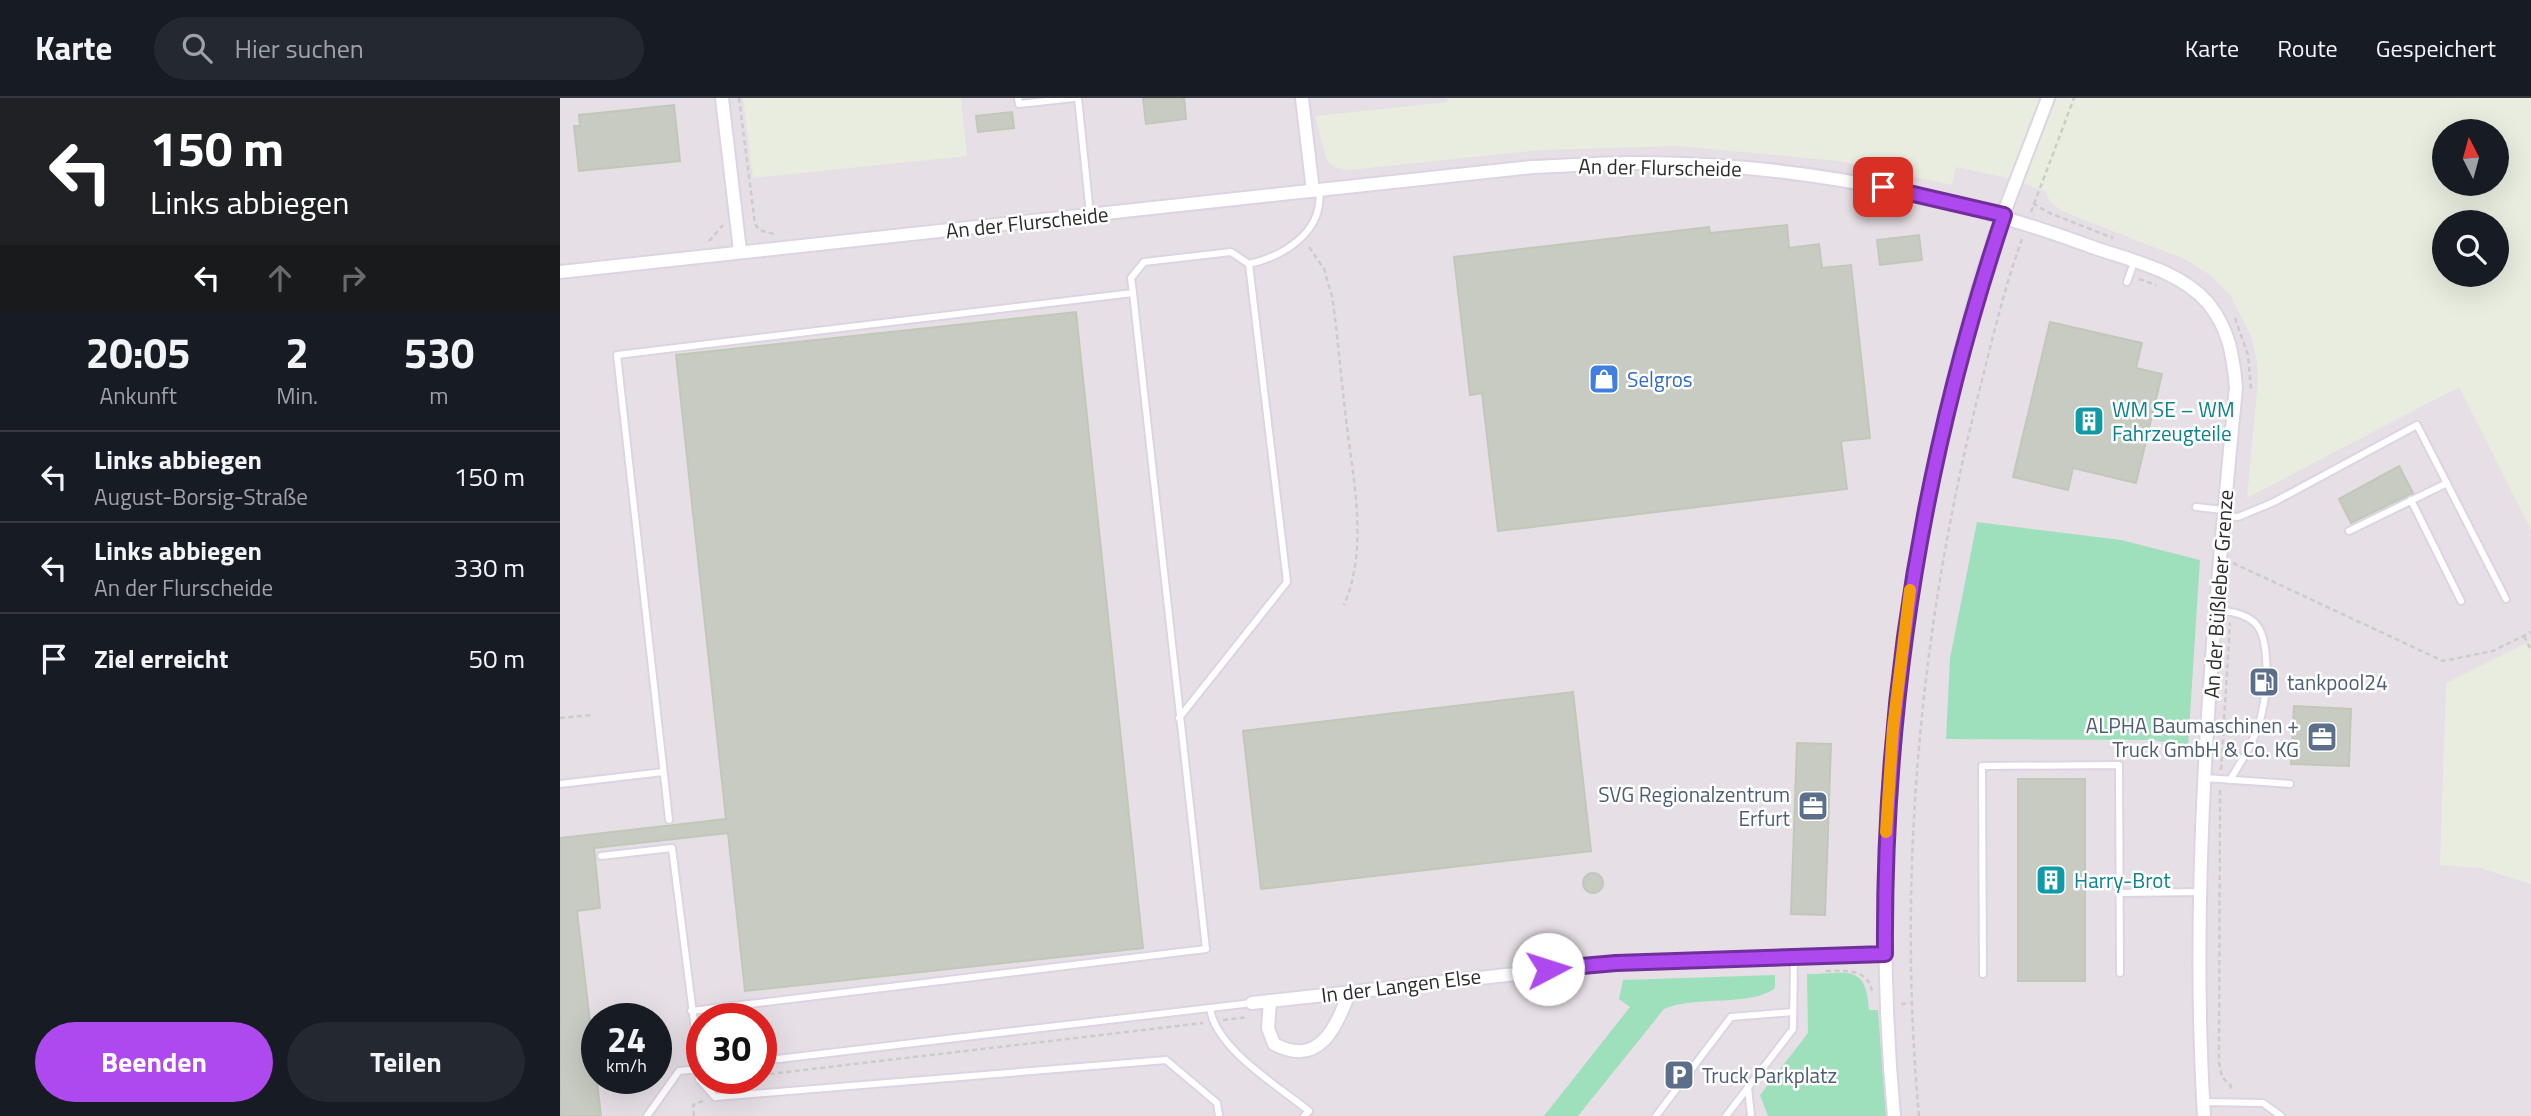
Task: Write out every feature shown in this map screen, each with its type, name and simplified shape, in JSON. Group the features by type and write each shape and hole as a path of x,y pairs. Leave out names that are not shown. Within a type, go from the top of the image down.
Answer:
{"street":[{"path":"722,98 740,251"},
{"path":"1302,98 1316,190"},
{"path":"1894,1116 1885,954 1885,864 1892,741 1906,610 1938,451 1970,315 2048,98"},
{"name":"An der Flurscheide","path":"560,272 1532,167 1669,163 1833,177 1933,197 2004,215"},
{"name":"An der Büßleber Grenze","path":"2004,215 2170,275 2207,302 2230,344 2236,387 2215,610 2201,892 2204,1116"},
{"name":"In der Langen Else","path":"1252,1003 1616,963 1885,954"},
{"path":"1270,1001 1268,1028 1274,1044 1288,1051 1303,1052 1316,1048 1336,1027 1350,991"}],"lane":[{"path":"1018,98 1019,104 1076,98 1090,215"},
{"path":"1249,264 1270,259 1302,239 1316,212 1316,190"},
{"path":"757,1003 1206,949 1179,718 1132,278 1144,262 1231,251 1249,264 1287,582 1179,718"},
{"path":"2128,279 2134,262"},
{"path":"669,820 617,355 1133,293"},
{"path":"2196,507 2238,517 2274,502 2417,425 2506,599"},
{"path":"2348,531 2447,483"},
{"path":"2411,500 2461,601"},
{"path":"2215,610 2236,612 2255,623 2263,634 2266,655 2262,713 2248,749 2230,780"},
{"path":"1983,974 1982,766 2119,765 2120,973"},
{"path":"560,785 663,772"},
{"path":"2205,778 2290,785"},
{"path":"601,856 672,848 690,1003"},
{"path":"2120,893 2201,892"},
{"path":"1726,1116 1793,1029 1794,957"},
{"path":"777,1059 1252,1003"},
{"path":"1210,1008 1212,1022 1225,1043 1307,1113 1316,1116"},
{"path":"1656,1116 1731,1017 1793,1012"},
{"path":"712,1094 715,1097 1166,1060 1217,1103 1219,1116"},
{"path":"647,1116 679,1072 686,1071"},
{"path":"1748,1087 1751,1116"},
{"path":"2203,1102 2263,1103 2281,1116"}],"path":[{"path":"739,98 755,224 765,233 787,232"},
{"path":"1919,1116 1910,1003 1912,883 1920,746 1932,632 1961,465 2019,246 2074,98"},
{"path":"696,243 710,241 724,223"},
{"path":"1302,239 1324,269 1336,324 1358,548 1353,583 1344,605"},
{"path":"2019,246 2027,241"},
{"path":"2128,279 2162,288"},
{"path":"2219,561 2235,564 2443,661 2493,651 2531,632"},
{"path":"2524,636 2531,650"},
{"path":"560,718 591,715"},
{"path":"1826,971 1853,971 1863,975 1870,983 1872,993"},
{"path":"1887,1004 1910,1003"},
{"path":"777,1073 1269,1014"},
{"path":"694,1116 693,1105 715,1097"}],"shaded area":[{"path":"560,98 743,98 753,178 967,156 961,98 1447,98 1448,102 1315,116 1327,161 1336,168 1350,170 1541,150 1679,146 1838,161 1952,185 1956,167 2003,177 2045,191 2050,202 2062,211 2184,259 2210,275 2230,295 2251,336 2257,362 2258,381 2247,498 2459,387 2531,530 2531,641 2446,683 2440,865 2480,868 2531,884 2531,1116 560,1116"}],"green space":[{"path":"1977,522 2121,540 2200,560 2188,746 2153,740 1946,739 1950,658"},
{"path":"1807,974 1852,974 1864,984 1869,1010 1878,1010 1886,1116 1768,1116 1760,1095 1808,1033"},
{"path":"1775,975 1775,988 1765,994 1692,1002 1664,1009 1578,1116 1544,1116 1630,1007 1619,999 1623,980"}],"building":[{"path":"1143,98 1184,98 1186,119 1146,124"},
{"path":"674,105 680,161 579,171 574,126 580,126 579,115"},
{"path":"1012,112 1014,128 978,132 976,116"},
{"path":"1787,225 1789,248 1819,244 1822,268 1851,265 1870,438 1841,441 1847,489 1498,531 1482,393 1470,395 1454,257 1709,227 1710,233"},
{"path":"1919,235 1922,260 1880,265 1877,240"},
{"path":"1076,312 1143,948 745,991 728,833 594,848 600,908 577,911 588,1003 581,1003 581,1094 598,1094 601,1116 560,1116 560,838 726,819 676,355"},
{"name":"WM SE – WM Fahrzeugteile","path":"2050,322 2142,343 2136,368 2162,374 2136,483 2073,468 2068,490 2013,477"},
{"path":"2399,466 2413,493 2351,523 2339,499"},
{"path":"1573,692 1591,851 1261,889 1243,731"},
{"path":"2294,706 2351,709 2349,766 2291,764"},
{"path":"1797,743 1831,744 1825,915 1791,914"},
{"name":"Harry-Brot","path":"2018,779 2085,779 2085,981 2018,981"},
{"path":"1589,873 1597,873 1603,883 1597,893 1589,893 1583,887 1583,879"}],"slow traffic":[{"path":"1886,832 1893,728 1910,590"}],"place":[{"name":"Selgros","path":"1604,379"},
{"name":"WM SE – WM Fahrzeugteile","path":"2089,421"},
{"name":"tankpool24","path":"2264,682"},
{"name":"ALPHA Baumaschinen + Truck GmbH & Co. KG","path":"2322,737"},
{"name":"SVG Regionalzentrum Erfurt","path":"1813,806"},
{"name":"Harry-Brot","path":"2051,880"},
{"name":"Truck Parkplatz","path":"1679,1075"}],"route":[{"path":"1548,969 1616,963 1885,954 1885,864 1893,728 1906,610 1938,451 1970,315 2004,215 1883,187"}]}
